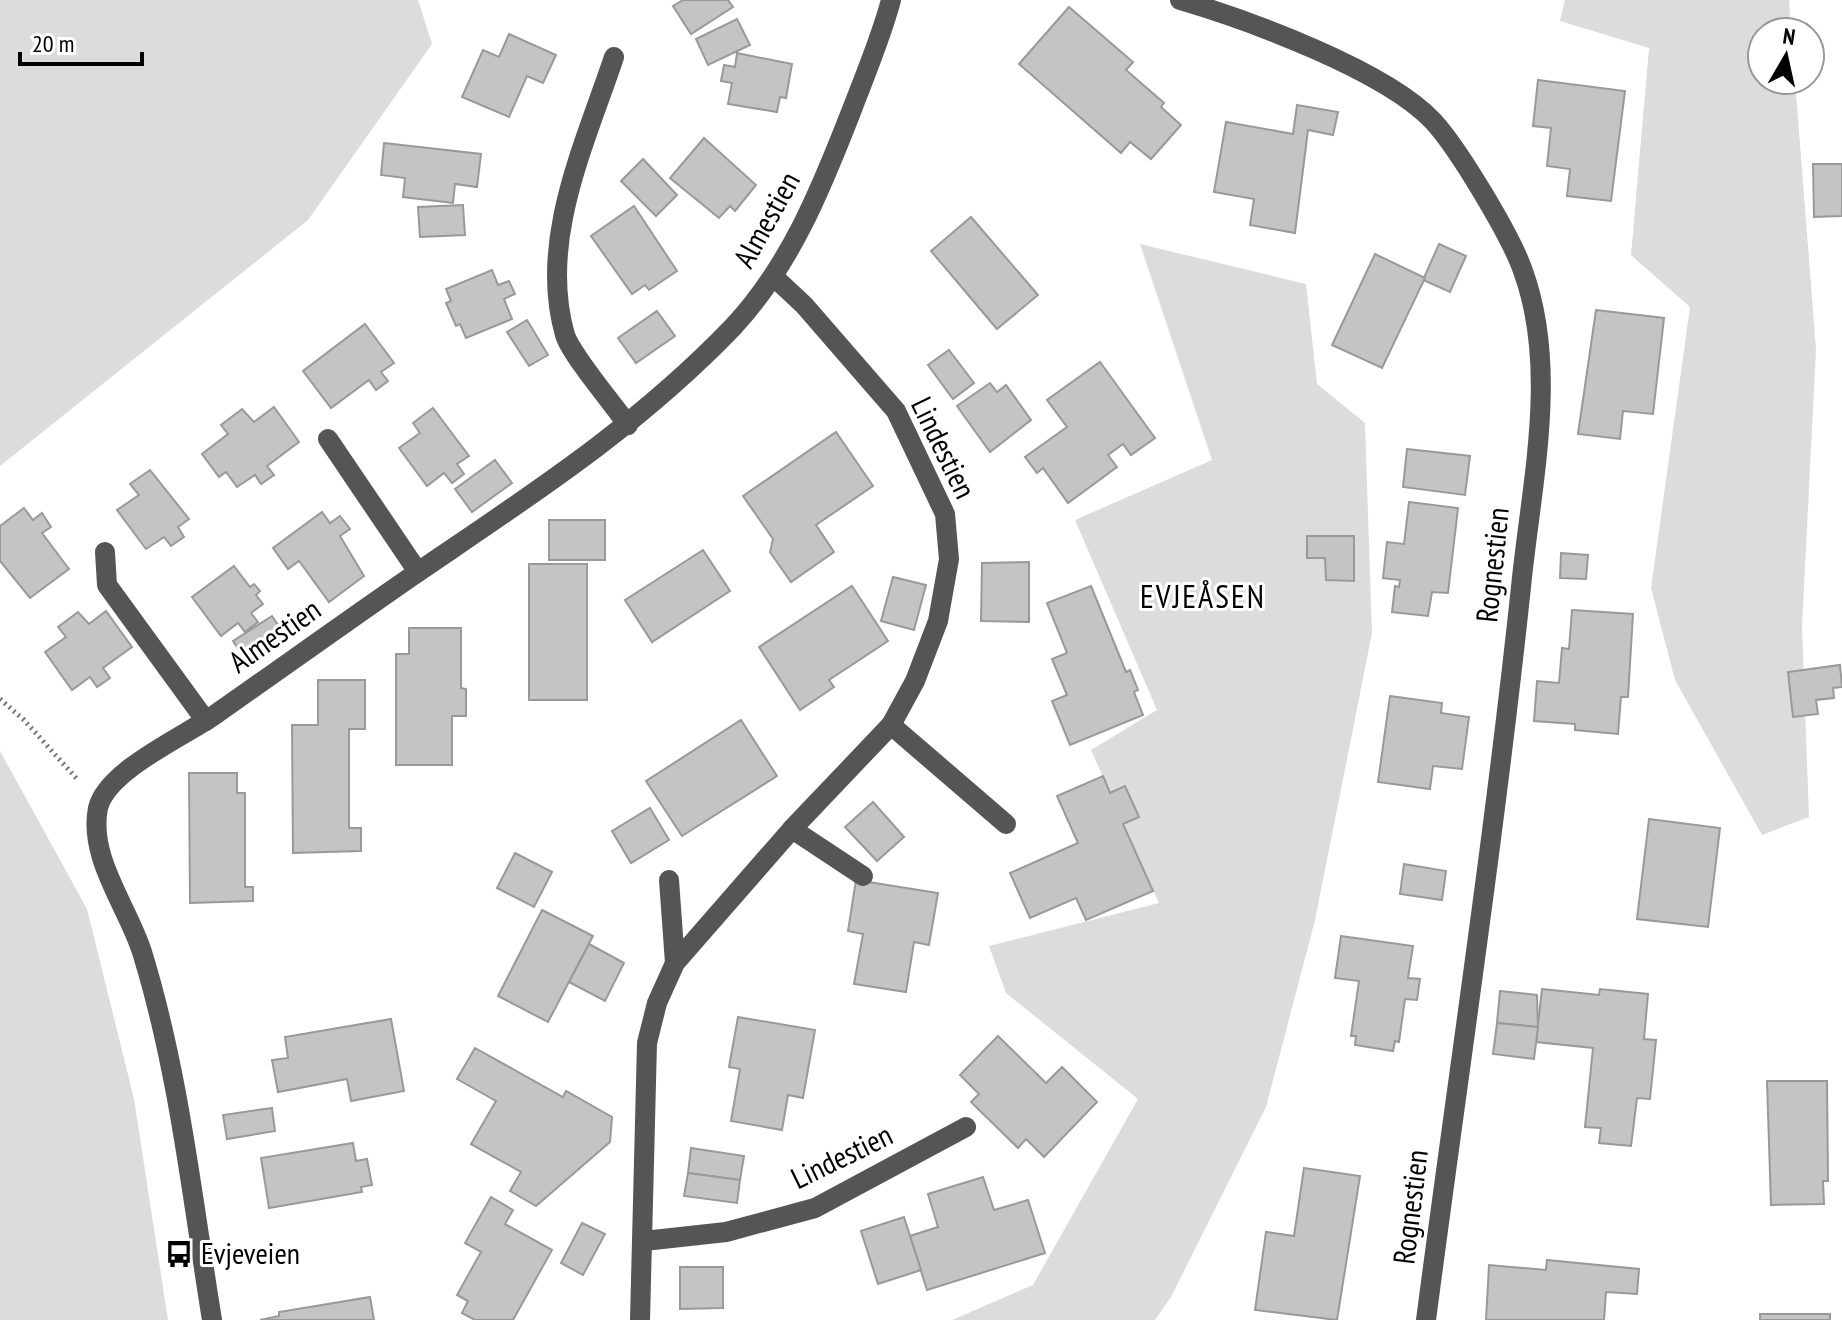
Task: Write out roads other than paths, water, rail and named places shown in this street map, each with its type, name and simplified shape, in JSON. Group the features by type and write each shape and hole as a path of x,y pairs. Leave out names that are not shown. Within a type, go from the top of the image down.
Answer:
{"street":[{"name":"Almestien","path":"212,1320 165,1031 140,946 107,870 97,831 99,804 113,780 206,721 418,572 543,490 628,425 734,326 774,277 817,198 891,0"},
{"name":"Rognestien","path":"1180,0 1302,44 1384,86 1432,120 1466,169 1523,269 1542,340 1537,432 1515,647 1426,1320"},
{"path":"614,57 561,223 557,279 566,337 628,425"},
{"name":"Lindestien","path":"640,1320 647,1043 657,1003 675,963 792,829 891,725 915,681 938,621 949,559 945,514 896,411 804,305 774,277"},
{"path":"328,439 418,572"},
{"path":"105,552 107,585 206,721"},
{"path":"891,725 1006,824"},
{"path":"792,829 863,876"},
{"name":"Lindestien","path":"669,880 675,963"},
{"name":"Lindestien","path":"644,1241 726,1232 815,1208 966,1127"}],"place":[{"name":"Evjeveien","path":"179,1254"}],"district":[{"name":"EVJEÅSEN","path":"1203,597"}]}
